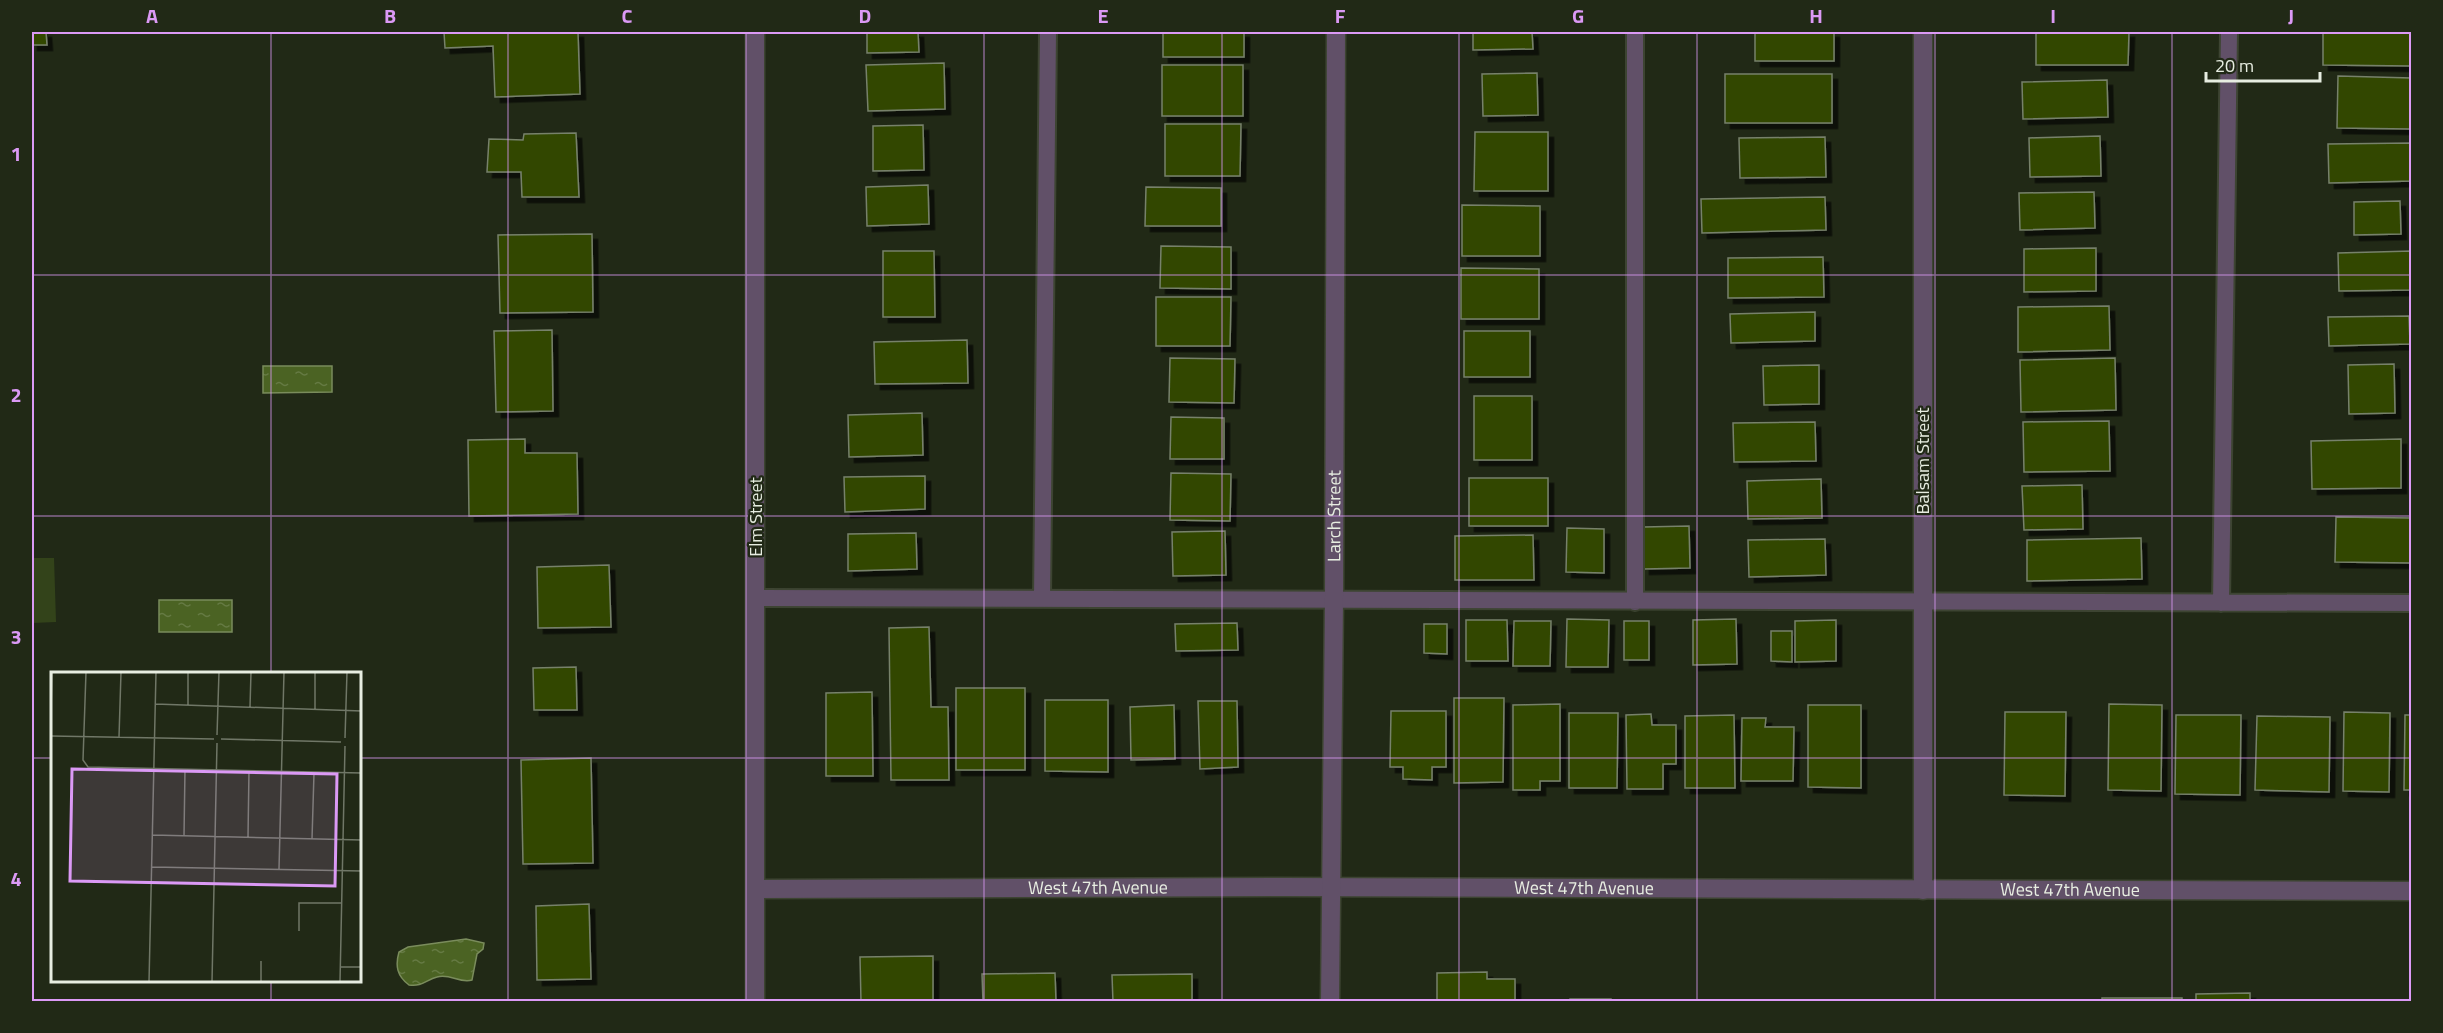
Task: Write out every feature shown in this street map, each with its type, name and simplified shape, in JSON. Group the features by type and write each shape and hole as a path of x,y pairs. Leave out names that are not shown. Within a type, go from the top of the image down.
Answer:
{"street":[{"name":"Elm Street","path":"755,32 755,1002"},
{"name":"Larch Street","path":"1330,1002 1336,32"},
{"name":"Balsam Street","path":"1923,32 1923,890"},
{"name":"West 47th Avenue","path":"756,889 2412,891"}],"lane":[{"path":"1042,598 1048,32"},
{"path":"1635,32 1635,602"},
{"path":"2221,603 2229,32"},
{"path":"756,598 2412,603"}],"shaded area":[{"path":"32,558 54,558 56,622 32,623"}],"water":[{"path":"263,366 332,366 332,392 263,393"},
{"path":"159,600 232,600 232,632 159,632"},
{"path":"466,939 484,943 483,949 477,954 472,980 463,981 442,976 421,984 409,985 400,974 397,966 399,952 408,947"}],"building":[{"path":"32,32 46,32 47,45 32,45"},
{"path":"444,32 578,32 580,94 495,97 493,46 445,48"},
{"path":"867,32 918,32 919,52 867,53"},
{"path":"1163,32 1244,32 1244,57 1163,57"},
{"path":"1473,32 1532,32 1533,49 1473,50"},
{"path":"1755,32 1834,32 1834,61 1755,61"},
{"path":"2036,32 2129,32 2128,65 2036,65"},
{"path":"2323,32 2412,32 2412,66 2323,65"},
{"path":"944,63 945,109 868,111 866,65"},
{"path":"1162,65 1243,65 1243,116 1162,116"},
{"path":"1537,73 1538,115 1483,116 1482,74"},
{"path":"1725,74 1832,74 1832,123 1725,123"},
{"path":"2338,76 2411,78 2410,129 2337,128"},
{"path":"2107,80 2108,117 2023,119 2022,82"},
{"path":"1165,124 1241,124 1240,176 1165,176"},
{"path":"923,125 924,170 873,171 873,126"},
{"path":"1475,132 1548,132 1548,191 1474,191"},
{"path":"576,133 579,197 522,197 521,172 487,172 489,139 523,140 524,134"},
{"path":"2100,136 2101,176 2030,177 2029,138"},
{"path":"1825,137 1826,177 1740,178 1739,138"},
{"path":"2412,143 2412,181 2329,183 2328,144"},
{"path":"928,185 929,224 867,226 866,187"},
{"path":"1146,187 1221,188 1221,226 1145,226"},
{"path":"2094,192 2095,228 2020,230 2019,193"},
{"path":"1825,197 1826,230 1702,233 1701,199"},
{"path":"2400,201 2401,234 2354,235 2354,202"},
{"path":"1462,205 1540,206 1540,256 1462,256"},
{"path":"592,234 593,312 500,313 498,235"},
{"path":"1161,246 1231,247 1231,289 1160,288"},
{"path":"2096,248 2096,291 2024,292 2024,249"},
{"path":"883,251 934,251 935,317 883,317"},
{"path":"2412,251 2412,290 2339,291 2338,253"},
{"path":"1823,257 1824,297 1728,298 1728,258"},
{"path":"1461,268 1539,269 1539,319 1461,319"},
{"path":"1156,297 1231,297 1230,346 1156,346"},
{"path":"2109,306 2110,350 2018,352 2018,307"},
{"path":"1815,312 1815,341 1731,343 1730,314"},
{"path":"2409,316 2410,344 2329,346 2328,317"},
{"path":"552,330 553,411 496,412 494,331"},
{"path":"1464,331 1530,331 1530,377 1464,377"},
{"path":"967,340 968,383 875,384 874,342"},
{"path":"1170,358 1235,359 1234,403 1169,402"},
{"path":"2115,358 2116,410 2021,412 2020,360"},
{"path":"2394,364 2395,413 2349,414 2348,365"},
{"path":"1819,365 1819,404 1764,405 1763,366"},
{"path":"1474,396 1532,396 1532,460 1474,460"},
{"path":"922,413 923,455 849,457 848,415"},
{"path":"1171,417 1224,418 1224,459 1170,459"},
{"path":"2109,421 2110,471 2024,472 2023,422"},
{"path":"1815,422 1816,461 1734,462 1733,423"},
{"path":"525,439 525,453 577,453 578,514 469,516 468,440"},
{"path":"2401,439 2401,488 2312,489 2311,441"},
{"path":"1171,473 1231,474 1230,521 1170,520"},
{"path":"925,476 925,509 845,512 844,477"},
{"path":"1469,478 1548,478 1548,526 1469,526"},
{"path":"1821,479 1822,518 1748,519 1747,481"},
{"path":"2082,485 2083,529 2024,530 2022,486"},
{"path":"2336,517 2411,518 2411,563 2335,562"},
{"path":"1689,526 1690,568 1644,569 1644,527"},
{"path":"1567,528 1604,529 1604,573 1566,572"},
{"path":"1225,531 1226,575 1173,576 1172,532"},
{"path":"916,533 917,569 848,571 848,534"},
{"path":"1533,535 1534,580 1455,580 1455,536"},
{"path":"2141,538 2142,579 2027,581 2027,540"},
{"path":"1825,539 1826,575 1749,577 1748,540"},
{"path":"609,565 611,627 538,628 537,567"},
{"path":"1567,619 1609,620 1608,667 1566,667"},
{"path":"1736,619 1737,664 1693,665 1693,620"},
{"path":"1466,620 1507,620 1508,661 1466,661"},
{"path":"1836,620 1836,661 1795,662 1795,621"},
{"path":"1514,621 1551,621 1550,666 1513,666"},
{"path":"1624,621 1649,621 1649,660 1624,660"},
{"path":"1237,623 1238,650 1176,651 1175,624"},
{"path":"1424,624 1447,624 1447,654 1424,653"},
{"path":"929,627 931,707 948,707 949,780 891,780 889,628"},
{"path":"1771,631 1792,631 1792,662 1771,661"},
{"path":"576,667 577,710 534,710 533,668"},
{"path":"956,688 1025,688 1025,770 956,770"},
{"path":"872,692 873,776 826,776 826,693"},
{"path":"1454,698 1504,698 1503,782 1454,783"},
{"path":"1045,700 1108,700 1108,772 1045,771"},
{"path":"1198,701 1237,701 1238,767 1200,769"},
{"path":"1560,704 1560,781 1540,781 1540,790 1513,790 1513,705"},
{"path":"2109,704 2162,705 2161,791 2108,790"},
{"path":"1174,705 1175,759 1131,760 1130,707"},
{"path":"1808,705 1861,705 1861,788 1808,787"},
{"path":"1391,711 1446,711 1446,767 1432,767 1432,780 1403,779 1403,767 1390,767"},
{"path":"2005,712 2066,712 2065,796 2004,795"},
{"path":"2344,712 2390,713 2389,792 2343,791"},
{"path":"1569,713 1618,713 1617,788 1569,788"},
{"path":"1651,714 1652,725 1676,725 1676,764 1663,764 1663,789 1627,789 1626,715"},
{"path":"1734,715 1735,788 1685,788 1685,716"},
{"path":"2176,715 2241,715 2240,795 2175,794"},
{"path":"2405,715 2412,715 2412,790 2404,790"},
{"path":"2257,716 2330,717 2329,792 2255,790"},
{"path":"1742,718 1766,718 1765,727 1794,727 1793,781 1741,781"},
{"path":"591,758 593,863 523,864 521,760"},
{"path":"589,904 591,979 537,980 536,906"},
{"path":"933,956 933,1002 861,1002 860,957"},
{"path":"1487,972 1487,979 1515,979 1515,1002 1437,1002 1437,973"},
{"path":"1055,973 1056,1002 983,1002 982,974"},
{"path":"1192,974 1192,1002 1113,1002 1112,975"},
{"path":"2250,993 2250,1002 2196,1002 2196,994"},
{"path":"2102,998 2182,998 2182,1002 2102,1002"},
{"path":"1570,999 1611,999 1611,1002 1570,1002"}]}
